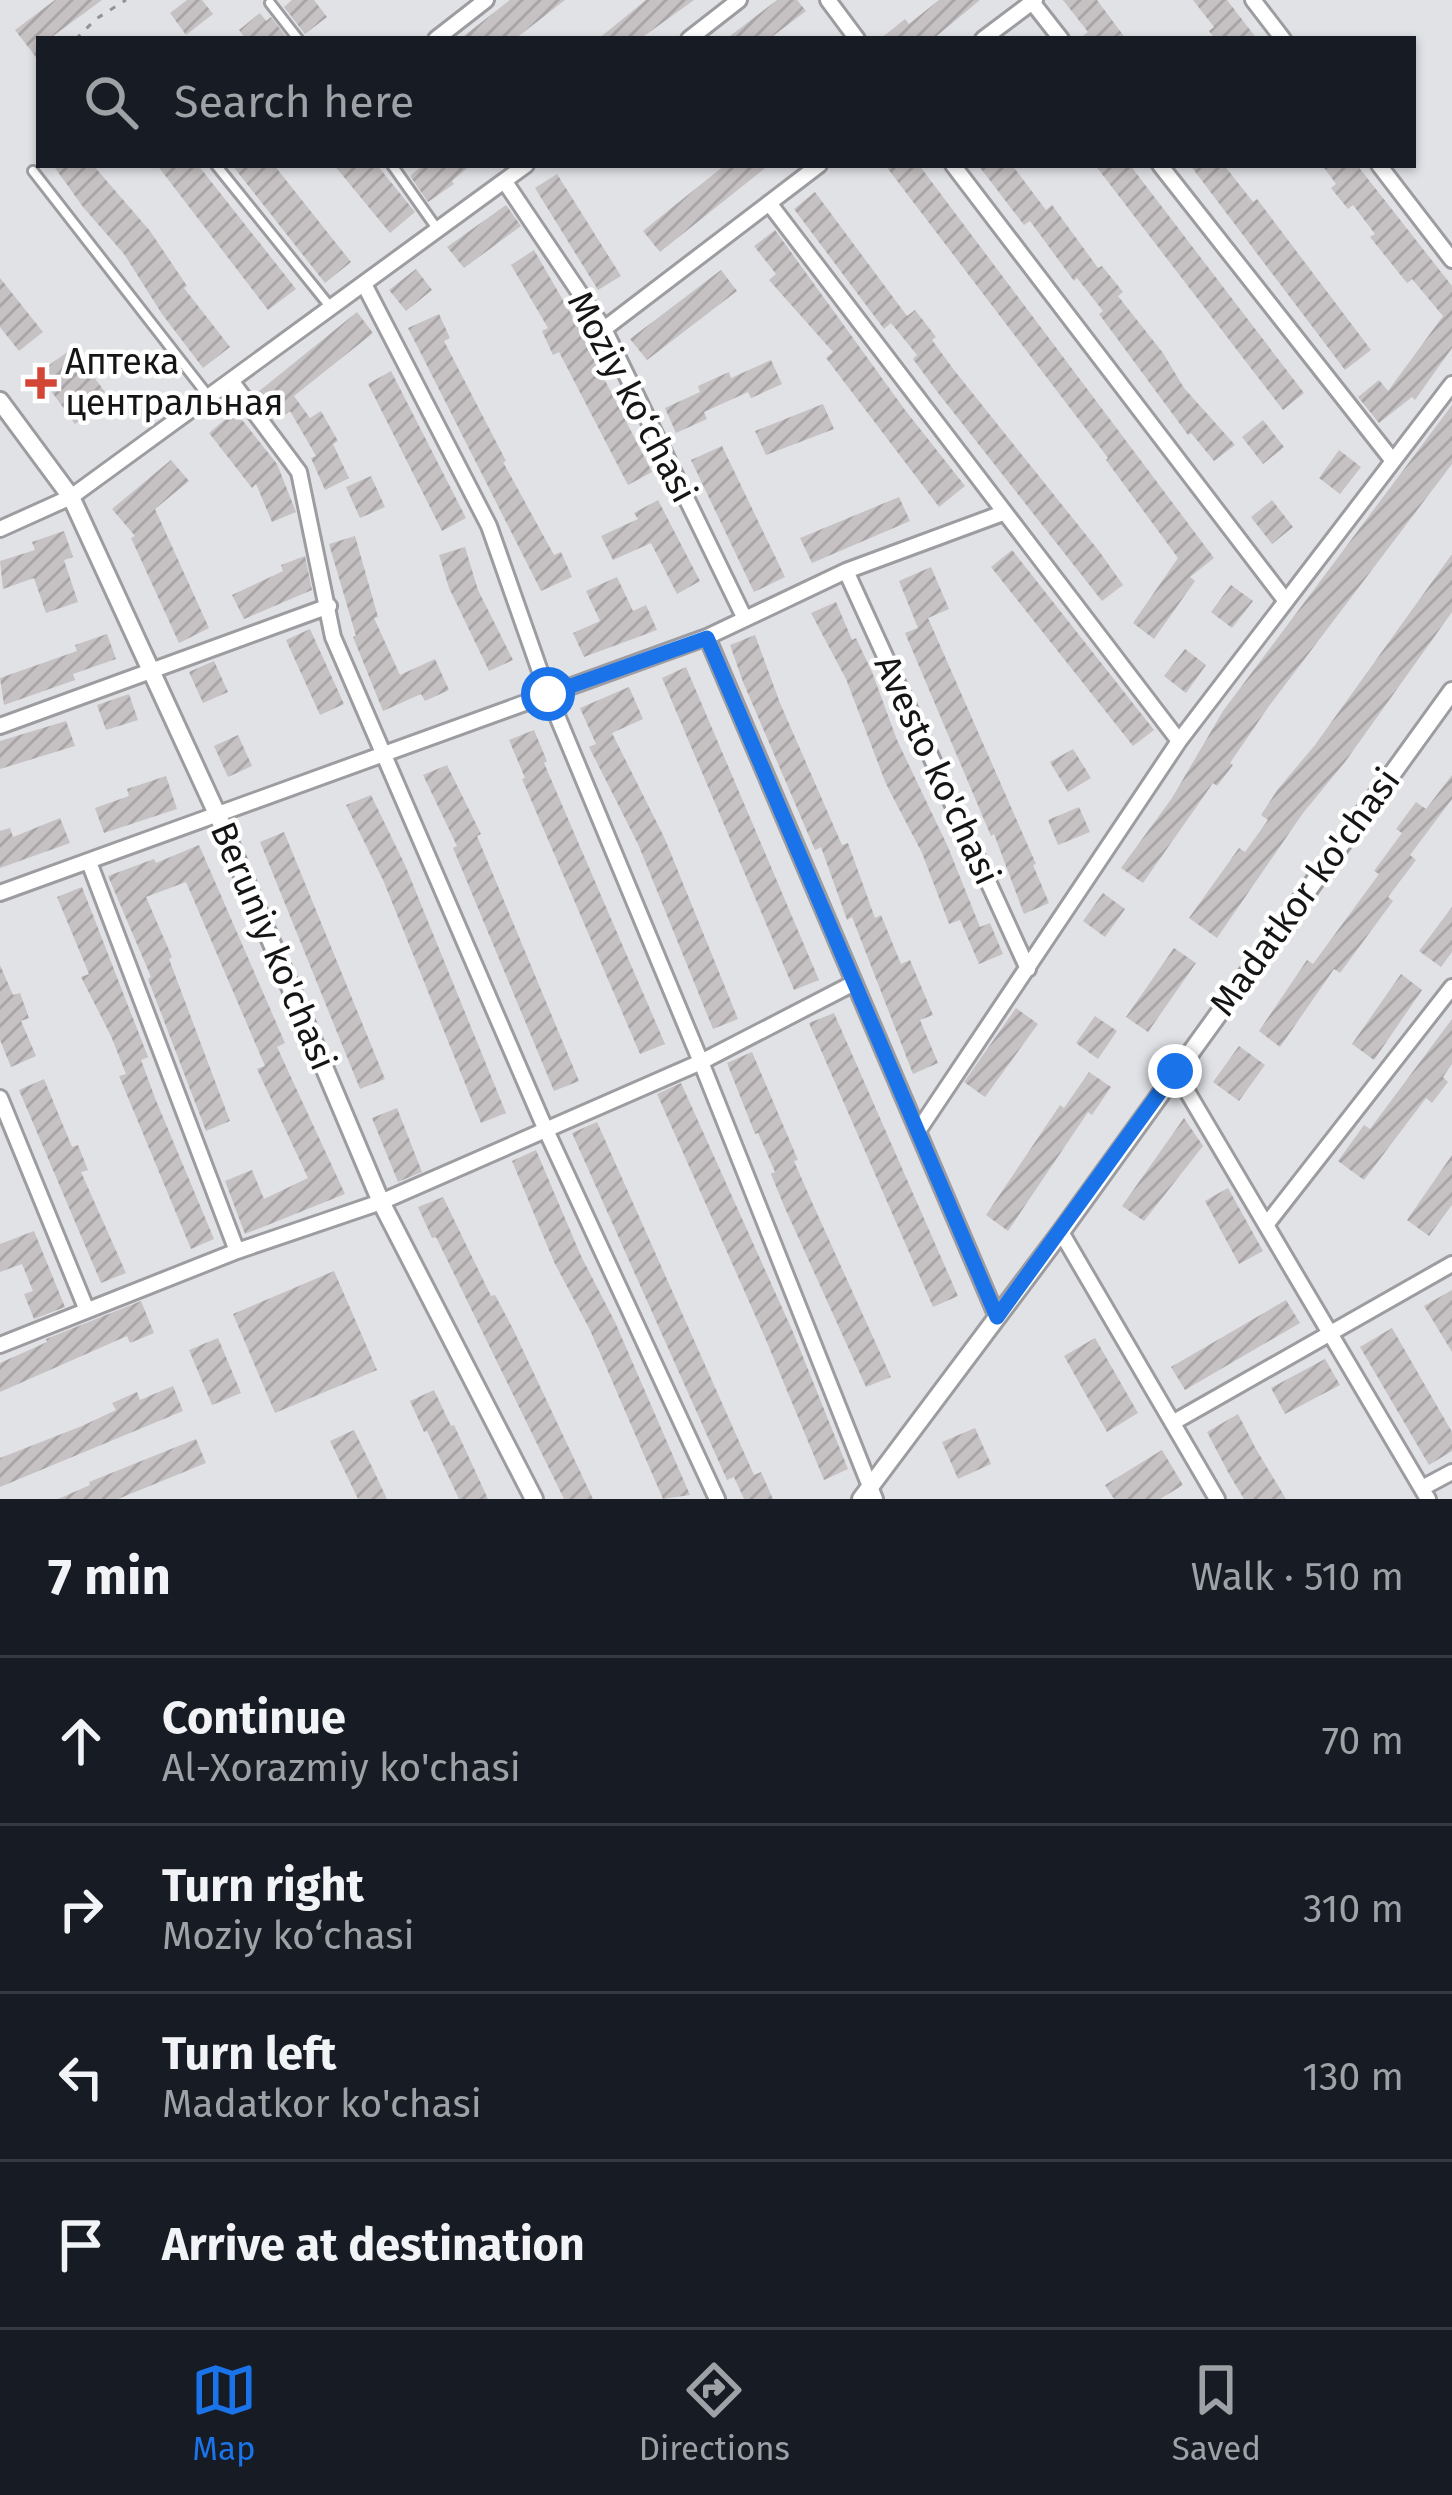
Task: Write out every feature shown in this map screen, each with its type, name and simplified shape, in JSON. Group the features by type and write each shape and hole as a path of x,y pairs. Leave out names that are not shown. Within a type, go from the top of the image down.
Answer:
{"street":[{"path":"440,36 485,0"},
{"path":"693,36 739,0"},
{"path":"828,0 855,36"},
{"path":"1253,0 1281,36"},
{"path":"987,36 1034,1 1059,36"},
{"path":"0,530 71,497 522,168"},
{"path":"604,329 815,168"},
{"path":"954,168 1285,600"},
{"path":"1162,168 1393,461"},
{"path":"1381,168 1452,260"},
{"name":"Moziy ko‘chasi","path":"505,182 604,329 745,620"},
{"path":"769,203 1179,740"},
{"path":"364,284 489,526 548,694 701,1062 869,1496"},
{"path":"232,382 299,472 333,637 545,1129 717,1499"},
{"path":"918,1131 1179,740 1452,384"},
{"name":"Beruniy ko'chasi","path":"0,401 71,497 154,671 381,1202 534,1499"},
{"path":"0,893 707,638 846,571 1003,513"},
{"name":"Avesto ko'chasi","path":"846,571 1028,969"},
{"path":"0,726 329,606"},
{"path":"707,638 997,1317"},
{"name":"Madatkor ko'chasi","path":"869,1496 1452,691"},
{"path":"89,862 237,1252"},
{"path":"0,1345 86,1308 381,1202 701,1062 854,983"},
{"path":"1266,1225 1452,987"},
{"path":"1175,1071 1425,1494 1452,1472"},
{"path":"0,1098 86,1308"},
{"path":"1061,1232 1217,1499"},
{"path":"1174,1422 1452,1264"}],"lane":[{"path":"269,3 296,36"},
{"path":"218,168 332,309"},
{"path":"394,168 438,230"},
{"path":"33,171 209,398"}],"path":[{"path":"79,36 126,0"}],"building":[{"path":"55,0 102,0 53,36 36,36 36,57 15,30"},
{"path":"187,0 202,0 213,14 186,35 170,13"},
{"path":"292,0 314,0 327,17 305,34 284,7"},
{"path":"510,0 565,0 519,36 464,36"},
{"path":"646,0 694,0 644,36 602,36"},
{"path":"777,0 797,0 806,11 773,36 730,36"},
{"path":"939,0 980,0 937,36 884,36 905,19 909,24"},
{"path":"1063,0 1097,0 1124,36 1083,36 1088,32"},
{"path":"1193,0 1227,0 1255,36 1213,36 1209,31 1214,27"},
{"path":"260,13 266,21 271,17 286,36 244,36 239,30"},
{"path":"55,168 96,168 150,231 187,286 184,288 230,347 203,368 124,254"},
{"path":"159,168 200,168 296,289 268,310"},
{"path":"234,168 276,168 351,262 325,283"},
{"path":"336,168 379,168 415,212 390,233"},
{"path":"419,168 467,168 428,202 410,176"},
{"path":"721,168 765,168 660,252 643,231"},
{"path":"887,168 921,168 1214,558 1190,577 1195,581 1154,639 1133,623 1178,558 1108,458"},
{"path":"980,168 1014,168 1046,210 1052,205 1098,268 1102,266 1123,292 1118,296 1184,388 1235,445 1214,461 1188,435 1099,314 1103,311 1077,278 1074,281 1030,221 1024,225"},
{"path":"1097,168 1132,168 1304,393 1283,410"},
{"path":"1192,168 1226,168 1253,202 1257,199 1371,350 1345,370"},
{"path":"1324,168 1359,168 1452,286 1452,348 1415,400 1412,397 1379,423 1358,397 1379,380 1388,391 1443,316 1412,279 1407,283 1370,237 1375,234 1353,205 1348,209 1331,188 1336,184"},
{"path":"557,174 621,276 598,290 535,188"},
{"path":"815,192 907,316 915,310 954,370 1123,585 1102,601 935,389 913,359 917,355 891,323 884,329 794,209"},
{"path":"506,205 521,226 464,268 447,247"},
{"path":"775,230 965,486 939,507 826,358 833,352 769,280 776,274 754,246"},
{"path":"534,250 652,472 628,485 559,352 553,355 542,331 548,328 511,265"},
{"path":"416,269 432,290 406,311 389,290"},
{"path":"721,270 737,291 647,360 630,339"},
{"path":"0,278 43,332 19,351 0,327"},
{"path":"357,312 373,333 294,396 310,418 321,411 338,441 333,444 349,478 325,490 311,458 316,456 290,411 278,420 258,392"},
{"path":"439,314 450,338 444,341 503,462 554,555 561,552 572,577 541,591 408,328"},
{"path":"73,348 110,399 75,424 38,373"},
{"path":"771,360 782,384 751,398 748,392 704,412 707,419 676,433 665,408 700,392 698,386"},
{"path":"391,371 466,518 442,531 368,384"},
{"path":"823,404 834,429 766,455 755,431"},
{"path":"1452,405 1452,464 1269,706 1230,763 1233,765 1217,786 1213,783 1143,883 1121,868 1172,798 1223,711"},
{"path":"235,411 277,464 296,512 272,522 256,484 252,488 209,433"},
{"path":"1263,420 1284,447 1263,464 1242,437"},
{"path":"722,446 785,577 754,592 691,460"},
{"path":"1339,450 1361,467 1340,494 1319,478"},
{"path":"171,460 189,481 155,509 209,628 179,643 131,538 135,536 112,509"},
{"path":"371,476 385,507 360,518 346,487"},
{"path":"899,497 910,521 812,563 800,538"},
{"path":"658,500 700,581 677,594 651,543 613,560 601,536 638,519 634,513"},
{"path":"1272,500 1293,527 1272,544 1251,517"},
{"path":"64,531 73,557 64,560 78,602 46,613 34,578 3,589 0,561 35,550 32,542"},
{"path":"355,536 378,617 374,618 400,675 435,659 449,690 425,701 421,694 383,711 353,637 329,544"},
{"path":"465,547 478,590 513,660 489,671 449,588 439,555"},
{"path":"1012,550 1154,730 1133,746 991,567"},
{"path":"1452,554 1452,612 1217,938 1189,918 1239,848 1245,852 1268,820 1261,815 1278,789"},
{"path":"305,556 312,590 244,619 232,595"},
{"path":"931,567 949,609 928,618 1049,903 1024,914 905,633 918,628 899,581"},
{"path":"617,577 633,611 646,605 657,630 584,657 573,633 600,621 586,591"},
{"path":"1231,585 1253,601 1232,628 1211,612"},
{"path":"836,602 872,672 980,927 990,923 1003,954 979,964 960,920 949,924 922,853 886,784 846,679 811,613"},
{"path":"310,629 344,704 320,715 286,640"},
{"path":"107,634 116,659 73,674 75,680 4,705 0,678 77,651 75,645"},
{"path":"755,635 842,845 848,843 875,918 881,915 901,964 910,960 933,1015 920,1020 938,1063 913,1074 852,917 847,920 821,847 815,850 743,682 730,645"},
{"path":"1185,649 1206,665 1186,693 1164,676"},
{"path":"214,661 228,692 203,703 189,672"},
{"path":"686,667 819,980 794,990 662,678"},
{"path":"629,687 643,719 612,733 665,839 738,1019 713,1029 638,844 589,747 596,744 580,708"},
{"path":"129,694 138,720 106,730 97,705"},
{"path":"66,721 75,746 0,769 0,741"},
{"path":"534,730 665,1044 640,1054 509,740"},
{"path":"238,735 252,766 228,777 214,746"},
{"path":"1073,749 1091,778 1068,792 1050,762"},
{"path":"447,765 481,834 477,836 579,1081 554,1091 453,848 457,846 423,775"},
{"path":"1452,775 1452,799 1410,855 1416,860 1388,897 1393,901 1340,973 1334,969 1280,1047 1259,1031 1307,960 1313,964 1379,874 1374,871 1402,833 1396,829 1416,802 1426,809"},
{"path":"166,776 177,809 104,833 95,808 129,796 127,789"},
{"path":"371,795 405,865 506,1113 481,1123 383,880 346,805"},
{"path":"1079,807 1090,832 1058,845 1048,820"},
{"path":"60,818 70,843 0,868 0,831 10,828 13,837"},
{"path":"284,832 385,1079 360,1089 260,842"},
{"path":"199,845 285,1043 277,1047 345,1194 245,1234 225,1181 252,1170 264,1199 308,1178 257,1069 265,1066 186,882 146,897 230,1121 206,1131 151,977 108,876"},
{"path":"82,887 148,1057 141,1060 155,1098 214,1239 191,1249 119,1076 126,1074 111,1036 81,977 89,974 57,897"},
{"path":"1103,893 1125,909 1105,937 1083,921"},
{"path":"1452,907 1452,952 1441,967 1419,951"},
{"path":"1174,948 1196,963 1148,1032 1126,1017"},
{"path":"0,965 13,995 20,993 29,1018 21,1021 36,1056 11,1067 0,1040"},
{"path":"1401,974 1422,990 1374,1060 1352,1044"},
{"path":"1016,1008 1038,1024 985,1097 964,1082"},
{"path":"834,1013 958,1296 933,1307 809,1023"},
{"path":"1095,1016 1117,1031 1098,1059 1076,1043"},
{"path":"1452,1019 1452,1064 1443,1077 1448,1082 1432,1103 1426,1098 1364,1180 1338,1161 1364,1125 1370,1129"},
{"path":"1239,1046 1265,1065 1239,1101 1213,1082"},
{"path":"752,1052 798,1160 794,1161 891,1377 866,1387 784,1206 771,1174 775,1172 727,1063"},
{"path":"1089,1072 1111,1087 1092,1115 1088,1112 1008,1231 986,1215 1060,1105 1064,1108"},
{"path":"44,1079 72,1147 78,1145 88,1170 81,1172 126,1273 101,1283 19,1090"},
{"path":"681,1083 793,1332 848,1469 824,1480 657,1094"},
{"path":"397,1108 422,1172 398,1182 372,1118"},
{"path":"1184,1118 1203,1146 1144,1221 1122,1206"},
{"path":"597,1122 754,1475 761,1472 773,1499 744,1499 734,1477 727,1480 572,1133"},
{"path":"536,1150 690,1495 663,1499 590,1330 554,1262 512,1161"},
{"path":"1452,1155 1452,1205 1429,1236 1407,1220"},
{"path":"1228,1188 1263,1251 1239,1264 1205,1201"},
{"path":"443,1197 491,1296 495,1295 513,1329 593,1499 564,1499 436,1237 432,1238 418,1207"},
{"path":"34,1231 65,1307 34,1319 24,1294 33,1291 22,1264 0,1272 0,1244"},
{"path":"334,1271 377,1370 275,1413 233,1314"},
{"path":"1452,1290 1452,1352 1424,1306"},
{"path":"1286,1300 1300,1323 1185,1390 1171,1367"},
{"path":"141,1301 154,1333 130,1343 127,1336 0,1392 0,1363"},
{"path":"1392,1328 1452,1432 1452,1451 1429,1465 1360,1347"},
{"path":"218,1338 241,1393 212,1405 189,1350"},
{"path":"1095,1338 1138,1413 1107,1432 1064,1356"},
{"path":"1325,1359 1340,1385 1285,1414 1271,1388"},
{"path":"173,1386 183,1411 0,1487 0,1458 116,1410 112,1403 137,1392 140,1400"},
{"path":"434,1390 488,1499 459,1499 424,1432 410,1401"},
{"path":"1238,1414 1286,1499 1244,1499 1229,1474 1207,1432"},
{"path":"975,1428 991,1464 958,1479 942,1442"},
{"path":"354,1430 387,1499 358,1499 330,1441"},
{"path":"196,1439 206,1463 118,1499 58,1499 89,1482"},
{"path":"1162,1450 1183,1485 1160,1499 1114,1499 1105,1485"}],"place":[{"name":"Аптека центральная","path":"41,383"}],"route":[{"path":"548,694 707,638 997,1317 1175,1071"}]}
